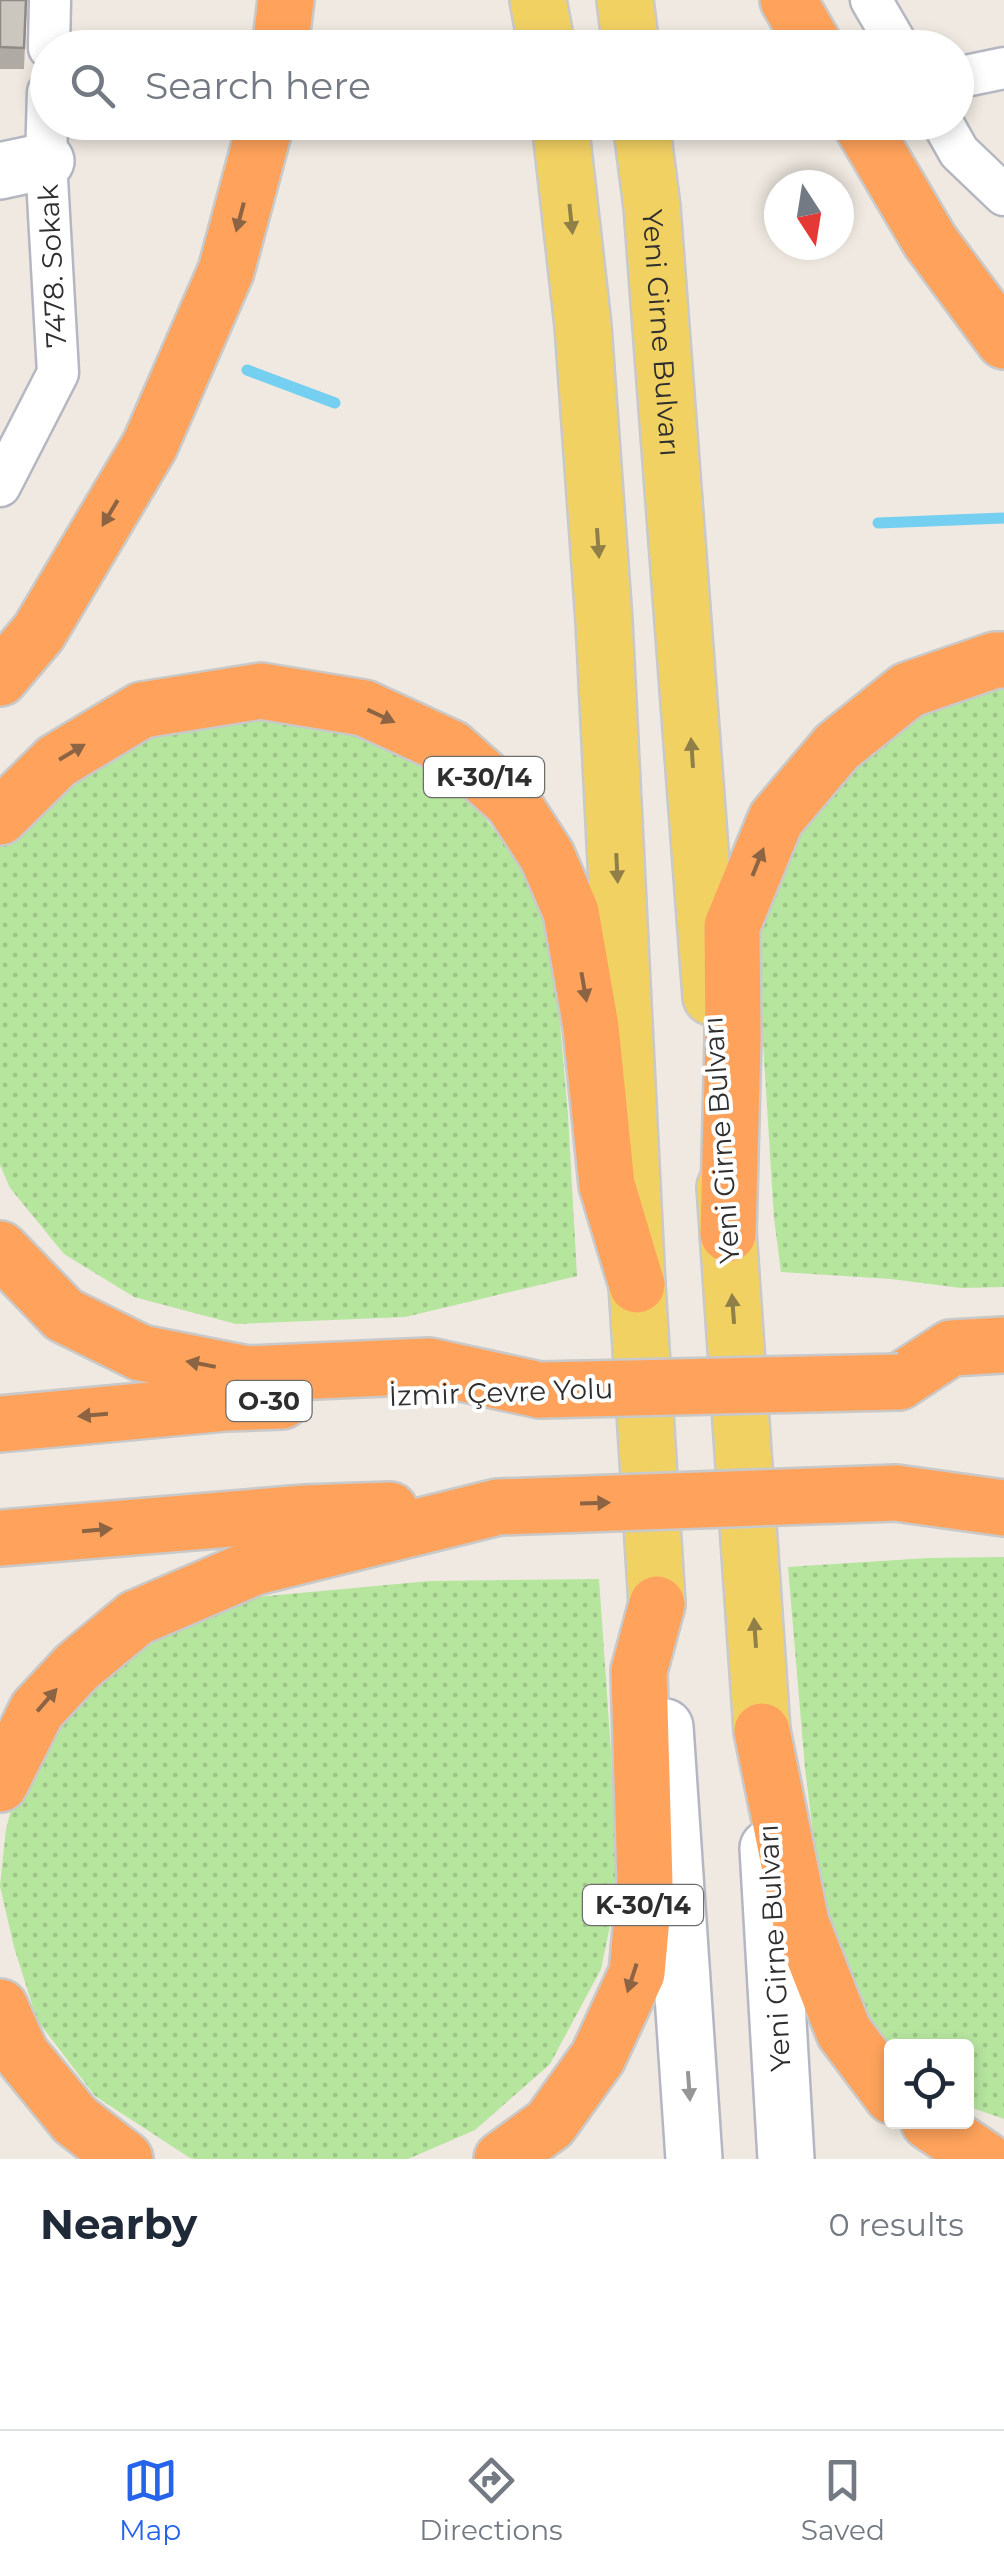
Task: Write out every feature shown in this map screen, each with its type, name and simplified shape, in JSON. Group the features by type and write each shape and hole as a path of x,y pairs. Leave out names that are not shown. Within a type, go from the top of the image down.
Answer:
{"highway":[{"path":"282,30 286,0"},
{"path":"788,0 806,30"},
{"path":"0,678 39,632 150,445 226,270 261,140"},
{"path":"870,140 930,242 1004,341"},
{"path":"728,1234 732,926 776,819 837,746 908,690 1004,660"},
{"name":"K-30/14","path":"0,817 57,761 142,710 261,690 364,708 451,748 512,802 547,856 570,912 591,1026 606,1185 638,1285"},
{"path":"0,1250 64,1315 141,1353 248,1374 429,1366 540,1390"},
{"path":"899,1382 951,1348 1004,1345"},
{"name":"İzmir Çevre Yolu","path":"0,1424 226,1403 540,1390 1004,1381"},
{"path":"896,1493 1004,1508"},
{"path":"0,1538 306,1514 896,1493 1004,1494"},
{"path":"0,1784 37,1710 77,1667 136,1618 255,1568 498,1506"},
{"name":"K-30/14","path":"502,2159 550,2124 598,2057 636,1973 645,1884 639,1672 657,1604"},
{"path":"762,1730 800,1922 844,2032 884,2085"},
{"path":"0,2007 21,2054 74,2120 125,2159"},
{"path":"939,2129 984,2159"}],"main road":[{"path":"538,0 543,30"},
{"path":"625,0 629,30"},
{"path":"562,140 583,326 604,621 638,1285 694,2159"},
{"name":"Yeni Girne Bulvarı","path":"643,140 652,207 728,1234 786,2159"}],"street":[{"path":"49,30 50,0"},
{"path":"871,0 888,30"},
{"path":"974,74 1004,68"},
{"name":"7478. Sokak","path":"0,486 58,373 23,166 32,140"},
{"path":"952,140 959,152 1004,195"}],"green space":[{"path":"1004,689 1004,1287 961,1288 781,1272 774,1218 757,946 775,866 819,789 928,703"},
{"path":"259,709 370,731 449,771 528,874 554,956 577,1276 405,1317 236,1324 134,1297 64,1254 10,1188 0,1165 0,845 22,815 89,757 190,716"},
{"path":"1004,1557 1004,2119 974,2108 974,2039 885,2039 880,2035 840,1971 820,1890 788,1567"},
{"path":"599,1579 617,1892 601,1969 550,2064 475,2130 408,2159 190,2158 95,2096 37,2020 0,1886 6,1829 23,1766 120,1645 223,1600 430,1581"}],"building":[{"path":"0,0 26,0 24,48 0,47"}],"waterway":[{"path":"247,370 335,403"},
{"path":"878,523 1004,518"}]}
